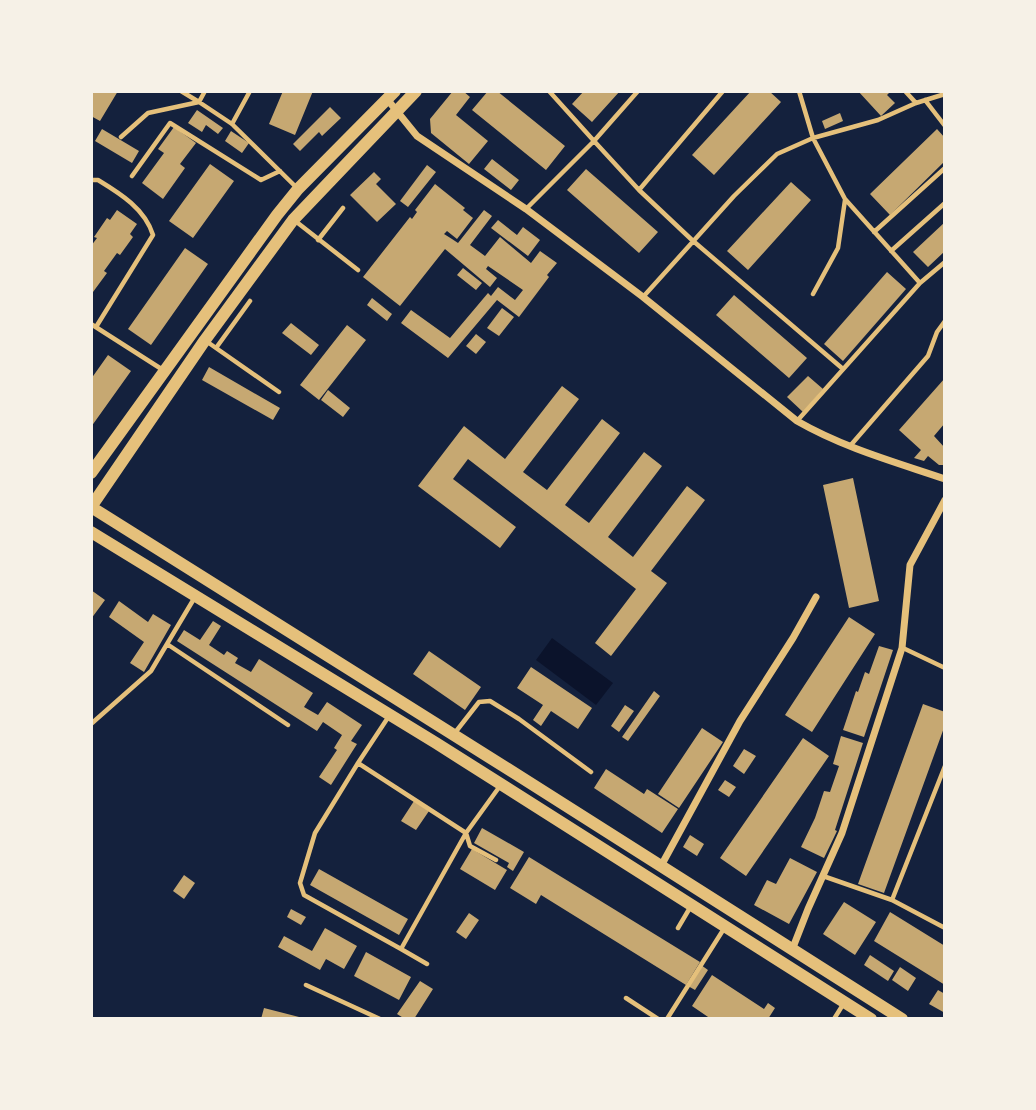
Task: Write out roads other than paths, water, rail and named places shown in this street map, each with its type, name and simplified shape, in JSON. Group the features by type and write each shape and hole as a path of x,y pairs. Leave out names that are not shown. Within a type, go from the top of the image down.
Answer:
{"main road":[{"path":"416,91 293,220 205,340 91,507 902,1019"},
{"path":"91,473 299,189 391,95"},
{"path":"91,532 389,715 871,1019"},
{"path":"678,897 685,882"}],"street":[{"path":"391,95 396,111 417,136 526,209 643,296 797,421 849,446 945,479"},
{"path":"792,950 842,833 902,648 910,565 945,500"},
{"path":"661,866 740,721 816,597"}],"lane":[{"path":"181,91 232,124 299,189"},
{"path":"121,137 148,113 199,102 205,91"},
{"path":"232,124 250,91"},
{"path":"549,91 639,190 692,240 843,369"},
{"path":"526,209 594,141 638,91"},
{"path":"639,190 723,91"},
{"path":"799,91 813,138 845,199 920,283"},
{"path":"905,91 916,103"},
{"path":"643,296 692,240 777,154 813,138 878,120 916,103 945,94"},
{"path":"925,100 945,126"},
{"path":"132,176 170,124 261,180 280,171"},
{"path":"874,232 945,168"},
{"path":"91,180 98,180 111,188 139,210 149,223 153,235 94,325 164,370"},
{"path":"813,294 838,248 845,199"},
{"path":"891,251 945,203"},
{"path":"318,240 343,208"},
{"path":"293,220 358,270"},
{"path":"797,421 920,283 945,262"},
{"path":"216,348 250,301"},
{"path":"849,446 928,356 937,332 945,321"},
{"path":"205,340 279,392"},
{"path":"91,724 150,671 195,596"},
{"path":"167,644 288,725"},
{"path":"902,648 945,668"},
{"path":"453,734 479,702 490,701 591,772"},
{"path":"389,715 315,832 300,883 304,895 427,964"},
{"path":"358,764 466,833 470,846 496,860"},
{"path":"892,900 945,766"},
{"path":"401,948 466,833 501,785"},
{"path":"823,876 892,900 945,928"},
{"path":"678,928 691,905"},
{"path":"667,1019 725,926"},
{"path":"306,985 380,1019"},
{"path":"626,998 658,1019"},
{"path":"834,1019 845,1003"}],"water":[{"path":"552,638 613,683 596,705 536,660"}]}
